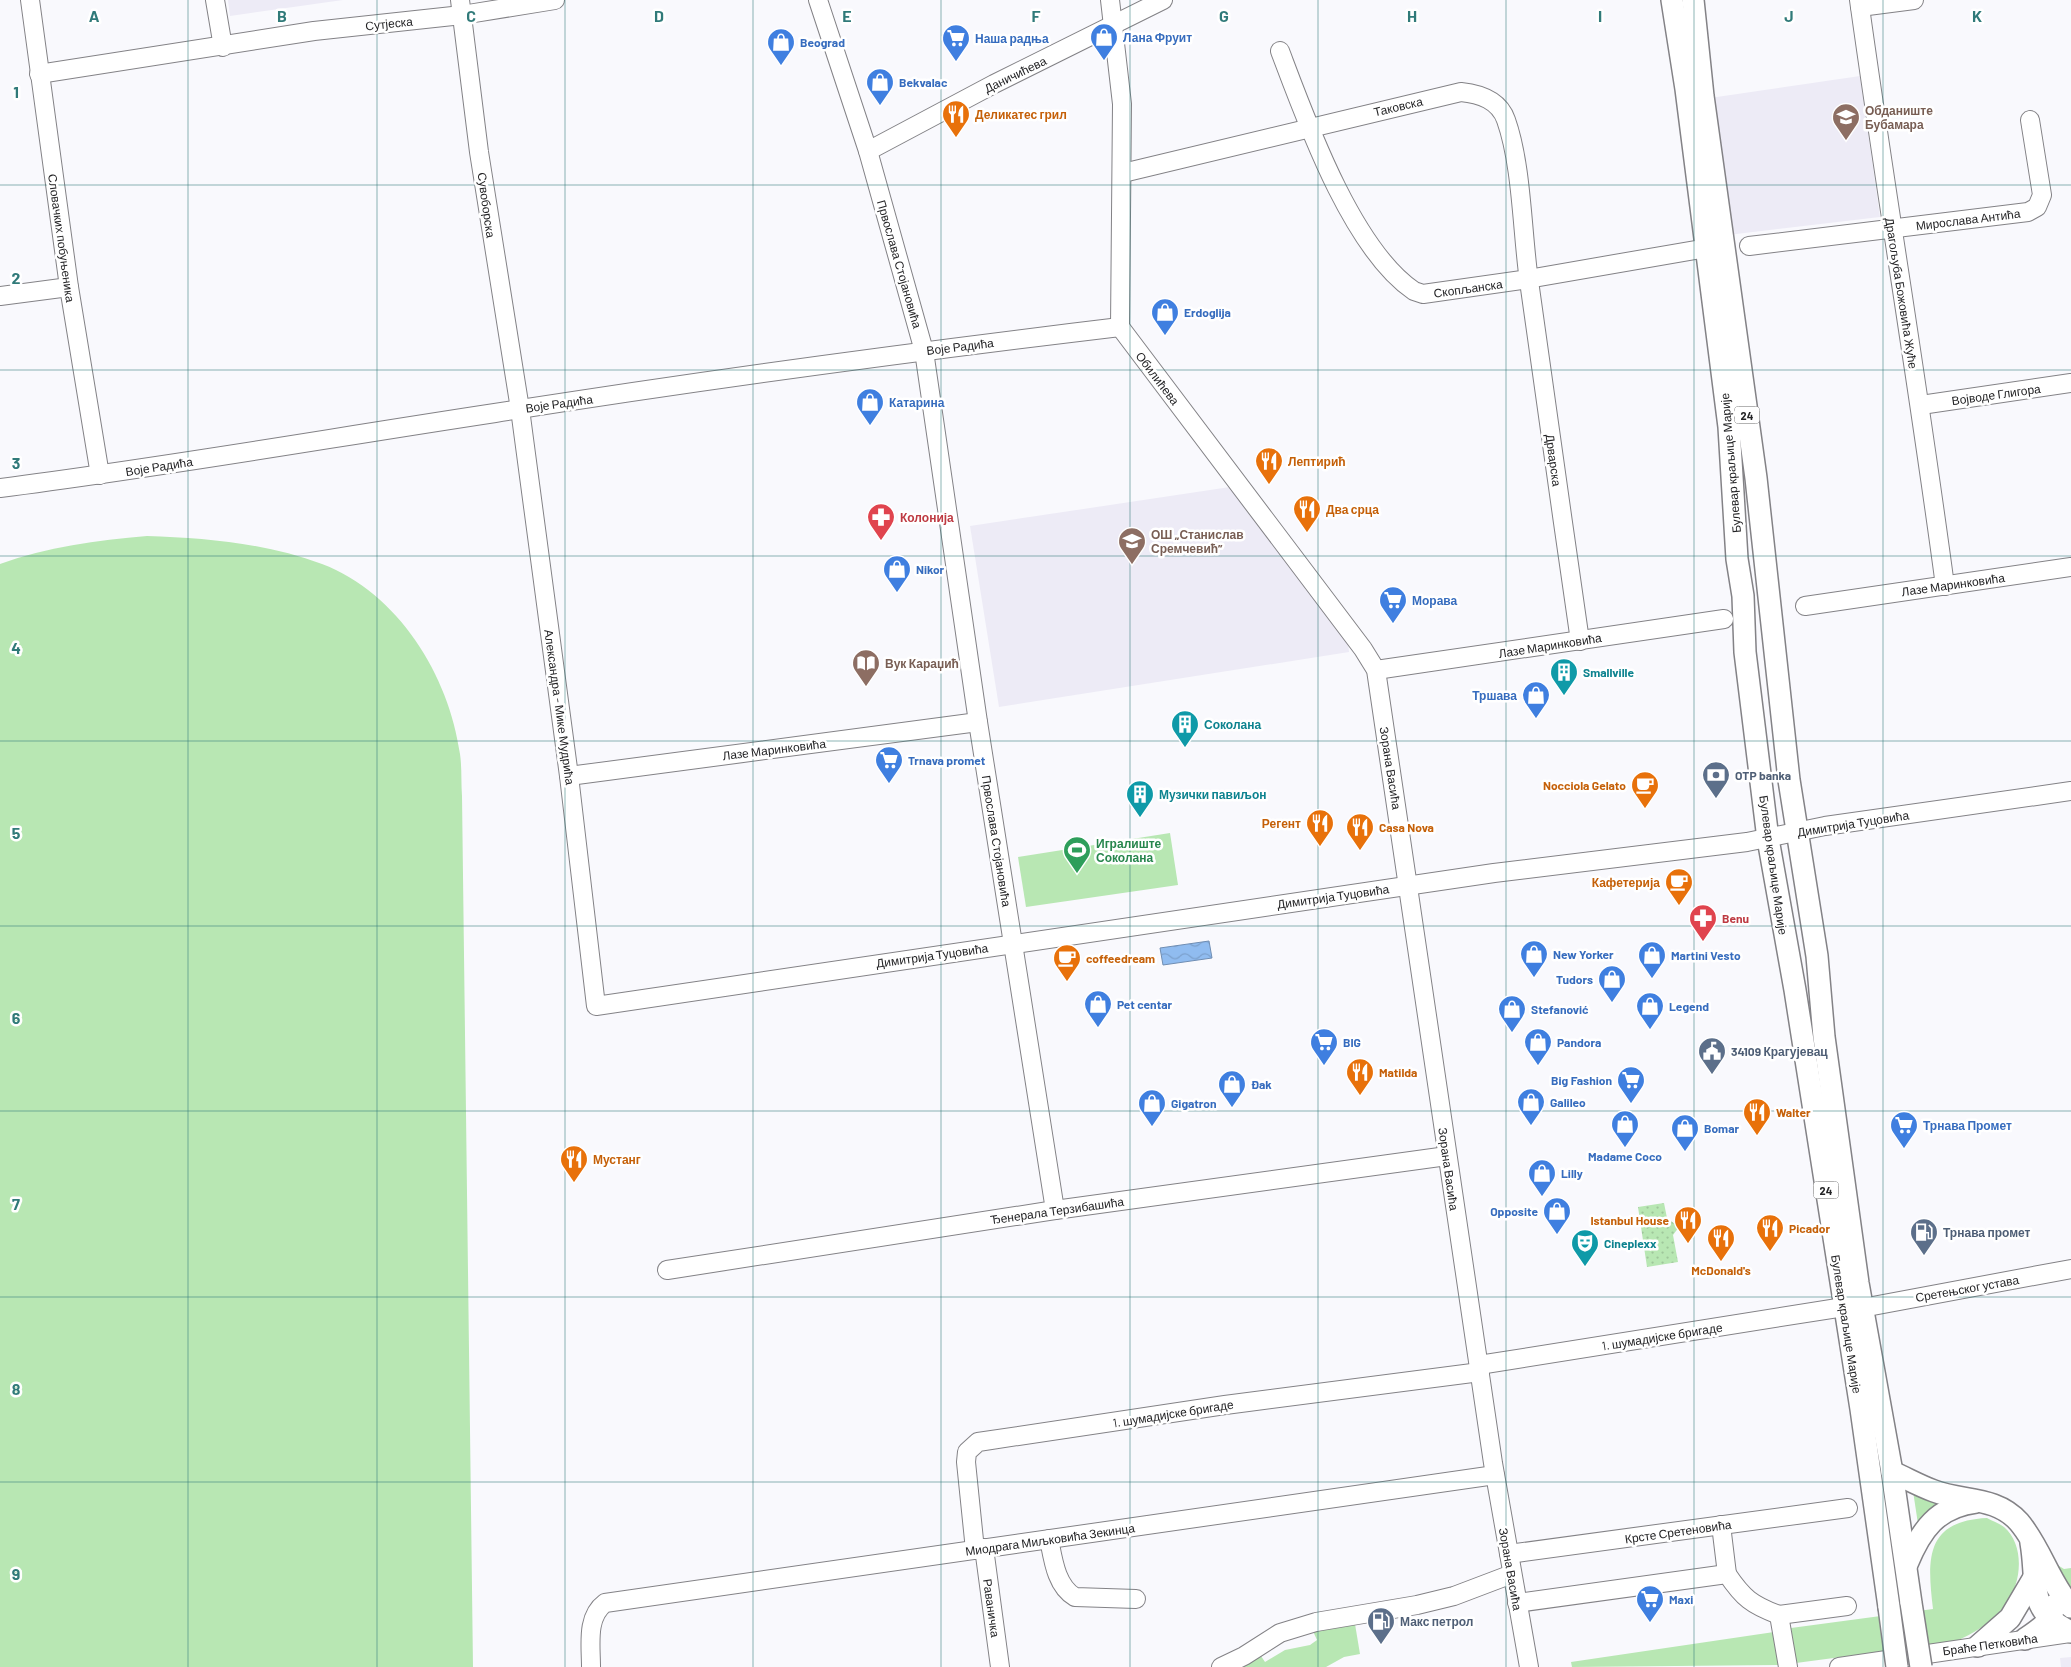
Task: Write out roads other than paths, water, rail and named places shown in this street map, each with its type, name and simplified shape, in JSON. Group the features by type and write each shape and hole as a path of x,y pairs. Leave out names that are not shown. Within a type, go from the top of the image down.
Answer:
{"main road":[{"name":"Булевар краљице Марије","path":"1672,0 1707,248 1728,428 1737,559 1743,596 1745,652 1768,838 1853,1308 1892,1472 1911,1603 1909,1663"},
{"name":"Булевар краљице Марије","path":"1693,0 1703,96 1756,478 1777,680 1797,831 1817,956 1873,1491 1889,1607 1909,1663"},
{"path":"1892,1472 1933,1491 1984,1501 2012,1516 2030,1538 2033,1555 2042,1577 2057,1590 2071,1607"},
{"path":"1907,1565 1918,1538 1933,1521 1953,1508 1984,1501"},
{"path":"2042,1577 2038,1598 2049,1618 2071,1633"},
{"path":"1978,1646 2010,1618 2042,1577"},
{"path":"2025,1639 2039,1630 2049,1618"}],"street":[{"name":"Словачких побуњеника","path":"30,0 69,287 100,475"},
{"path":"216,0 223,47"},
{"name":"Сутјеска","path":"39,74 223,47 461,7 556,0"},
{"name":"Првослава Стојановића","path":"818,0 868,151 924,350 978,722 1055,1210"},
{"path":"1110,0 1115,26 1122,104 1123,173 1120,327"},
{"name":"Даничићева","path":"868,151 994,84 1115,26 1163,0"},
{"path":"1860,3 1914,0"},
{"name":"Драгољуба Божовића Жуће","path":"1860,3 1891,228 1921,405 1945,586"},
{"name":"Сувоборска","path":"461,7 482,171 520,409"},
{"name":"Скопљанска","path":"1280,51 1309,128 1362,233 1371,247 1407,286 1423,294 1528,279 1707,248"},
{"name":"Таковска","path":"1123,173 1461,92 1478,93 1494,102 1506,118 1514,157 1528,279"},
{"name":"Мирослава Антића","path":"1749,246 2028,212 2037,207 2042,196 2030,120"},
{"name":"Дрварска","path":"1528,279 1580,641"},
{"path":"0,296 69,287"},
{"name":"Воје Радића","path":"0,488 100,475 520,409 924,350 1120,327"},
{"name":"Обилићева","path":"1120,327 1357,642 1376,670"},
{"name":"Војводе Глигора","path":"1921,405 2071,383"},
{"name":"Александра - Мике Мудрића","path":"520,409 569,776 596,1006"},
{"name":"Лазе Маринковића","path":"1805,606 2071,567"},
{"name":"Лазе Маринковића","path":"1376,670 1724,619"},
{"name":"Зорана Васића","path":"1376,670 1495,1474 1529,1667"},
{"name":"Лазе Маринковића","path":"569,776 978,722"},
{"name":"Димитрија Туцовића","path":"596,1006 1408,885 1768,838 1797,831 2071,791"},
{"name":"Ђенерала Терзибашића","path":"667,1270 1055,1210 1447,1156"},
{"name":"Сретењског устава","path":"1853,1308 2071,1269"},
{"name":"1. шумадијске бригаде","path":"980,1549 966,1462 967,1452 978,1442 1480,1368 1853,1308"},
{"name":"Миодрага Миљковића Зекинца","path":"591,1667 590,1637 593,1617 597,1610 605,1603 1495,1474"},
{"name":"Крсте Сретеновића","path":"1509,1554 1848,1508"},
{"path":"1721,1525 1728,1574 1742,1596 1759,1608 1779,1615 1847,1606"},
{"path":"1049,1539 1054,1564 1066,1592 1075,1597 1136,1599"},
{"name":"Раваничка","path":"980,1549 1000,1667"},
{"path":"1221,1667 1244,1656 1265,1640 1280,1632 1316,1622 1417,1606 1454,1596 1512,1574"},
{"path":"1517,1603 1728,1574"},
{"path":"1779,1615 1788,1667"},
{"name":"Браће Петковића","path":"1839,1667 1909,1663 1978,1646 2071,1633"}],"water":[{"path":"1209,941 1212,958 1163,965 1160,948"}],"place":[{"name":"Лана Фруит","path":"1104,61"},
{"name":"Наша радња","path":"956,62"},
{"name":"Beograd","path":"781,66"},
{"name":"Bekvalac","path":"880,106"},
{"name":"Деликатес грил","path":"956,138"},
{"name":"Обданиште Бубамара","path":"1846,141"},
{"name":"Erdoglija","path":"1165,336"},
{"name":"Катарина","path":"870,426"},
{"name":"Лептирић","path":"1269,485"},
{"name":"Два срца","path":"1307,533"},
{"name":"Колонија","path":"881,541"},
{"name":"ОШ „Станислав Сремчевић”","path":"1132,565"},
{"name":"Nikor","path":"897,593"},
{"name":"Морава","path":"1393,624"},
{"name":"Вук Караџић","path":"866,687"},
{"name":"Smallville","path":"1564,696"},
{"name":"Тршава","path":"1536,719"},
{"name":"Соколана","path":"1185,748"},
{"name":"Trnava promet","path":"889,784"},
{"name":"OTP banka","path":"1716,799"},
{"name":"Nocciola Gelato","path":"1645,809"},
{"name":"Музички павиљон","path":"1140,818"},
{"name":"Регент","path":"1320,847"},
{"name":"Casa Nova","path":"1360,851"},
{"name":"Игралиште Соколана","path":"1077,874"},
{"name":"Кафетерија","path":"1679,906"},
{"name":"Benu","path":"1703,942"},
{"name":"New Yorker","path":"1534,978"},
{"name":"Martini Vesto","path":"1652,979"},
{"name":"coffeedream","path":"1067,982"},
{"name":"Tudors","path":"1612,1003"},
{"name":"Pet centar","path":"1098,1028"},
{"name":"Legend","path":"1650,1030"},
{"name":"Stefanović","path":"1512,1033"},
{"name":"BIG","path":"1324,1066"},
{"name":"Pandora","path":"1538,1066"},
{"name":"34109 Крагујевац","path":"1712,1075"},
{"name":"Matilda","path":"1360,1096"},
{"name":"Big Fashion","path":"1631,1104"},
{"name":"Đak","path":"1232,1108"},
{"name":"Galileo","path":"1531,1126"},
{"name":"Gigatron","path":"1152,1127"},
{"name":"Walter","path":"1757,1136"},
{"name":"Madame Coco","path":"1625,1148"},
{"name":"Трнава Промет","path":"1904,1149"},
{"name":"Bomar","path":"1685,1152"},
{"name":"Мустанг","path":"574,1183"},
{"name":"Lilly","path":"1542,1197"},
{"name":"Opposite","path":"1557,1235"},
{"name":"Istanbul House","path":"1688,1244"},
{"name":"Picador","path":"1770,1252"},
{"name":"Трнава промет","path":"1924,1256"},
{"name":"McDonald's","path":"1721,1262"},
{"name":"Cineplexx","path":"1585,1267"},
{"name":"Maxi","path":"1650,1623"},
{"name":"Макс петрол","path":"1381,1645"}]}
